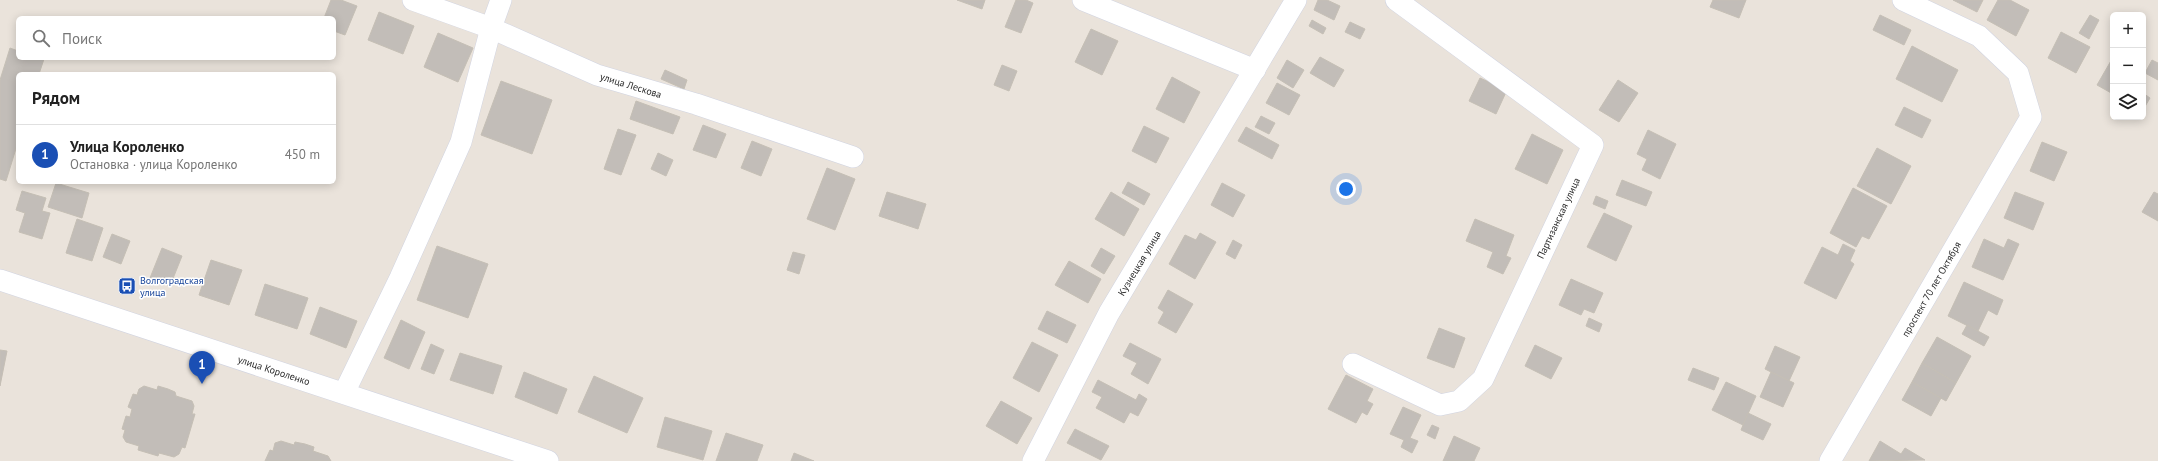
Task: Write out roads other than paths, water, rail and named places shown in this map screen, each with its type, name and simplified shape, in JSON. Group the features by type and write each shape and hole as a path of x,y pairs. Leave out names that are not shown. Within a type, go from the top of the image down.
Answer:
{"street":[{"name":"улица Лескова","path":"413,0 491,28 597,75 696,104 853,157"},
{"path":"344,393 400,278 461,142 491,28 501,0"},
{"path":"1083,0 1255,70"},
{"name":"Кузнецкая улица","path":"1033,461 1109,313 1296,0"},
{"name":"Партизанская улица","path":"1353,364 1440,405 1459,401 1483,379 1593,145 1396,0"},
{"name":"проспект 70 лет Октября","path":"1830,461 2031,117 2018,73 1979,36 1902,0"},
{"name":"улица Короленко","path":"0,280 548,461"}],"place":[{"name":"Волгоградская улица","path":"127,286"},
{"name":"Улица Короленко","path":"202,384"}]}
